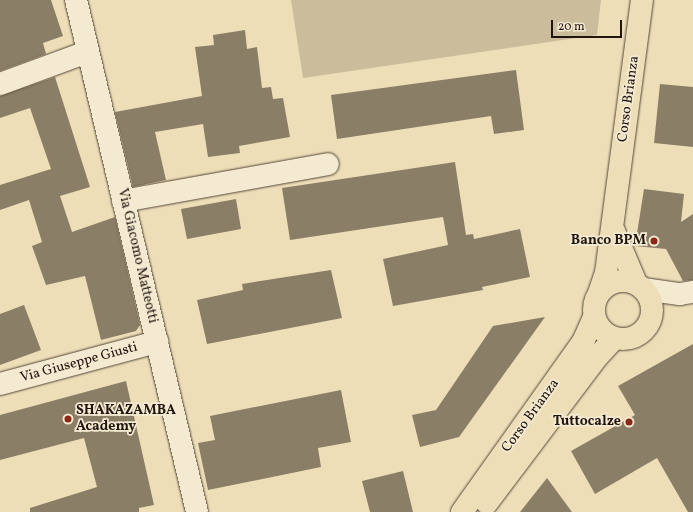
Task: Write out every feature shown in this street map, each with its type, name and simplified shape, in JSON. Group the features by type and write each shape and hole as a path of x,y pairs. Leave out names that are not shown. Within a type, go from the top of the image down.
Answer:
{"main road":[{"name":"Corso Brianza","path":"599,293 606,273 611,222 642,0"},
{"name":"Corso Brianza","path":"611,222 624,260 640,286"},
{"path":"616,281 640,286 652,306 648,326 632,338 615,338 602,330 594,317 599,293 616,281"},
{"name":"Corso Brianza","path":"462,512 583,342 594,317"},
{"name":"Corso Brianza","path":"480,512 597,356 615,338"}],"street":[{"name":"Via Giacomo Matteotti","path":"76,0 87,52 124,201 197,512"},
{"path":"0,84 87,52"},
{"path":"124,201 328,164"},
{"path":"640,286 680,294 693,292"},
{"name":"Via Giuseppe Giusti","path":"0,384 157,342"}],"shaded area":[{"path":"291,0 601,0 597,35 303,78"}],"building":[{"path":"0,0 51,0 63,36 43,43 46,54 0,71"},
{"path":"245,30 247,49 257,47 262,88 271,87 273,99 283,98 290,137 239,146 240,153 208,157 203,124 155,132 166,180 133,187 115,112 202,96 195,47 214,45 213,35"},
{"path":"516,70 524,130 494,134 491,116 337,139 331,95"},
{"path":"55,77 90,187 60,196 72,232 115,217 140,325 136,331 101,340 85,276 46,285 32,246 42,242 29,200 0,210 0,185 51,169 30,108 0,118 0,96"},
{"path":"660,84 693,87 693,147 654,143"},
{"path":"455,162 466,235 473,234 474,239 520,229 530,277 482,287 483,290 393,306 383,259 448,245 443,217 290,240 282,188"},
{"path":"644,189 684,194 681,222 693,214 693,280 683,281 666,249 635,246"},
{"path":"236,199 241,229 187,239 181,209"},
{"path":"331,270 342,318 207,344 197,300 243,290 242,284"},
{"path":"24,305 41,350 0,365 0,314"},
{"path":"545,317 459,437 420,447 412,415 436,410 493,326"},
{"path":"693,344 693,512 688,512 657,458 595,494 571,451 635,415 618,386"},
{"path":"126,381 154,505 139,508 139,512 30,512 30,508 97,487 84,438 0,460 0,415"},
{"path":"341,390 351,442 318,448 321,467 208,490 198,443 215,440 210,416"},
{"path":"403,471 413,512 370,512 362,481"},
{"path":"547,478 572,512 520,512"}],"place":[{"name":"Banco BPM","path":"654,241"},
{"name":"SHAKAZAMBA Academy","path":"68,419"},
{"name":"Tuttocalze","path":"629,422"}]}
